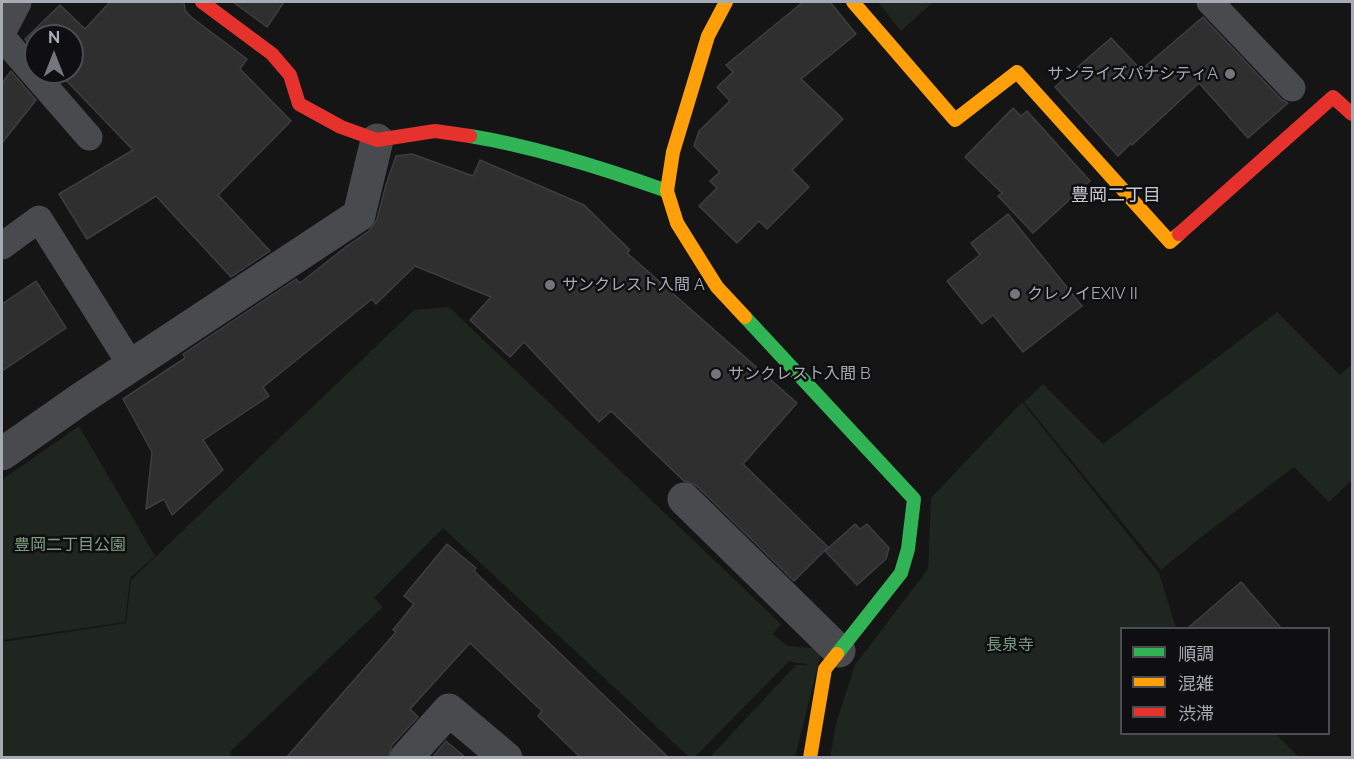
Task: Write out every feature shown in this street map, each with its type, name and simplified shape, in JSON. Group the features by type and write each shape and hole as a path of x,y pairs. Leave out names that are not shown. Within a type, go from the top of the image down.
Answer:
{"street":[{"path":"2,27 15,2"},
{"path":"202,2 272,54 290,75 299,104 341,127 377,140 435,131 500,141 614,172 667,191"},
{"path":"726,2 708,36 673,152 667,191 677,223 717,287 914,499 908,549 901,573 825,669 810,758"},
{"path":"853,2 955,120 1017,72 1170,242 1333,97 1353,114"},
{"path":"2,454 131,365 358,216 377,140"},
{"path":"684,499 839,651"},
{"path":"405,758 449,710 506,758"}],"lane":[{"path":"1210,2 1292,88"},
{"path":"2,37 89,137"},
{"path":"2,246 39,219 131,365"}],"green space":[{"path":"878,2 933,2 901,31"},
{"path":"449,307 781,624 773,634 788,646 822,649 795,757 710,757 796,665 809,665 789,661 695,757 689,757 443,528 374,598 383,607 230,752 231,757 2,758 2,642 126,623 131,580 414,310"},
{"path":"1277,312 1340,375 1352,364 1352,480 1329,502 1294,467 1161,570 1024,402 1043,384 1103,444"},
{"name":"長泉寺","path":"1022,402 1159,573 1177,627 1120,627 1120,735 1277,735 1299,757 830,757 837,720 855,665 928,569 931,498"},
{"name":"豊岡二丁目公園","path":"79,426 155,556 130,578 125,622 2,640 2,480"}],"building":[{"path":"110,2 184,2 185,10 191,17 247,59 240,69 291,121 218,195 270,251 231,277 156,196 87,239 59,194 133,150 70,84 84,84 85,29"},
{"path":"233,2 284,2 267,27"},
{"path":"803,2 830,2 856,34 801,79 843,119 792,170 809,187 767,229 759,221 737,243 699,206 717,188 710,181 720,172 694,146 699,131 730,101 717,87 733,72 726,65"},
{"path":"60,5 80,24 40,24"},
{"path":"1203,17 1281,99 1288,103 1248,138 1199,83 1118,156 1055,87 1111,38 1141,70"},
{"path":"11,71 36,100 2,143 2,83"},
{"path":"1013,108 1021,116 1027,111 1090,181 1033,233 998,196 1002,193 965,157"},
{"path":"412,154 473,176 480,160 584,205 630,250 627,253 797,403 743,464 828,547 794,581 697,486 684,481 611,411 599,422 524,342 510,357 470,320 491,297 415,266 376,304 372,299 263,387 269,396 203,440 223,470 172,515 164,499 146,509 152,452 123,399 185,358 183,354 296,279 300,283 369,231 377,219 396,156"},
{"name":"クレノイEXIV II","path":"1008,214 1082,306 1023,352 993,315 982,324 947,281 980,255 971,243"},
{"path":"36,281 66,328 2,371 2,304"},
{"path":"855,524 860,529 867,524 889,548 886,559 857,585 825,551"},
{"path":"447,544 476,568 474,571 669,758 581,758 538,716 542,711 470,643 410,709 418,717 392,745 388,758 286,758 396,632 393,630 414,604 404,596"},
{"path":"1241,582 1280,627 1189,627"},
{"path":"446,741 466,758 432,758"}],"traffic: fast":[{"path":"470,136 570,159 667,191"},
{"path":"745,317 914,499 908,549 901,573 837,654"}],"traffic: slow":[{"path":"726,2 708,36 673,152 667,191 677,223 717,287 745,317"},
{"path":"853,2 955,120 1017,72 1170,242 1179,234"},
{"path":"810,758 825,669 837,654"}],"traffic: jam":[{"path":"202,2 272,54 290,75 299,104 341,127 377,140 435,131 470,136"},
{"path":"1179,234 1333,97 1352,114"}],"place":[{"name":"サンライズパナシティA","path":"1230,74"},
{"name":"サンクレスト入間 A","path":"550,285"},
{"name":"クレノイEXIV II","path":"1015,294"},
{"name":"サンクレスト入間 B","path":"716,374"}],"district":[{"name":"豊岡二丁目","path":"1116,196"}]}
